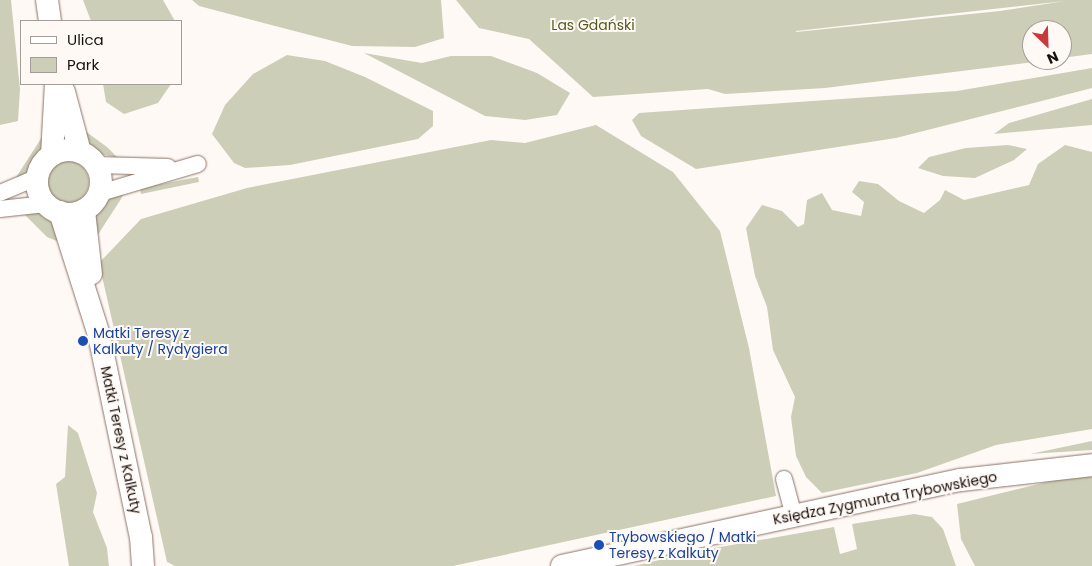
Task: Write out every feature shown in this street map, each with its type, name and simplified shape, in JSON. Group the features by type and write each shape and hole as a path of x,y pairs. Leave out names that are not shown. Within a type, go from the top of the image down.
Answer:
{"street":[{"path":"47,0 50,20"},
{"path":"52,155 56,85"},
{"path":"62,85 80,152"},
{"path":"0,209 53,208 84,211 100,193 194,165 97,166 80,152 63,150 52,155 43,164 38,177 37,187 53,208"},
{"path":"97,166 100,193"},
{"path":"0,193 38,177"},
{"name":"Matki Teresy z Kalkuty","path":"53,208 94,315"},
{"name":"Matki Teresy z Kalkuty","path":"84,211 94,315 141,537 151,566"},
{"name":"Księdza Zygmunta Trybowskiego","path":"562,566 961,480 1092,465"},
{"path":"784,479 794,516"},
{"name":"Matki Teresy z Kalkuty","path":"141,537 143,566"}],"green space":[{"path":"0,0 11,0 20,89 18,121 0,125"},
{"path":"83,0 163,0 174,20 91,20"},
{"path":"192,0 441,0 444,38 415,47 352,46 199,6"},
{"name":"Las Gdański","path":"456,0 1092,0 1092,54 1072,57 1072,20 1022,20 1022,63 825,88 725,94 708,89 593,97 529,39 479,28","holes":["1065,1 1000,11 796,31"]},
{"path":"364,53 422,63 451,56 491,56 537,73 570,93 557,115 525,120 485,116"},
{"path":"287,55 325,61 365,77 433,111 433,126 418,139 290,165 245,168 234,163 212,134 225,105 253,74"},
{"path":"1092,68 1092,88 1030,104 896,138 696,169 641,136 632,120 639,113 957,91"},
{"path":"103,85 170,85 158,103 124,114 106,102"},
{"path":"1092,99 1092,125 994,134 1009,123"},
{"path":"596,125 673,172 720,231 749,348 776,496 453,566 175,566 167,562 99,263 141,219 247,188 491,140 525,143"},
{"path":"85,131 107,147 118,158 96,153 86,144"},
{"path":"44,134 44,150 28,171 13,182"},
{"path":"1008,145 1027,149 1014,160 975,178 943,176 918,168 929,157 966,148"},
{"path":"1065,145 1092,152 1092,429 996,445 917,473 822,493 806,477 796,456 791,417 795,397 773,350 767,307 755,276 746,228 762,205 782,211 798,227 804,224 807,200 822,193 832,210 861,216 864,202 852,192 859,181 878,184 899,201 924,213 940,200 945,190 964,200 1029,185 1038,164"},
{"path":"72,161 80,164 86,170 89,182 86,194 80,200 64,203 56,200 50,194 47,178 50,170 56,164"},
{"path":"198,177 199,182 141,194 140,188"},
{"path":"124,193 97,236 94,217 97,211 112,196"},
{"path":"20,210 34,210 53,221 59,242 47,237"},
{"path":"68,425 78,433 97,493 93,512 107,548 109,566 69,566 56,484 65,477"},
{"path":"1092,441 1092,450 1030,454"},
{"path":"1092,471 1092,566 975,566 961,539 957,504"},
{"path":"914,514 932,517 943,529 956,566 634,566 698,551 834,527 840,554 857,549 852,524"}],"place":[{"name":"Matki Teresy z Kalkuty / Rydygiera","path":"83,341"},
{"name":"Trybowskiego / Matki Teresy z Kalkuty","path":"599,545"}]}
